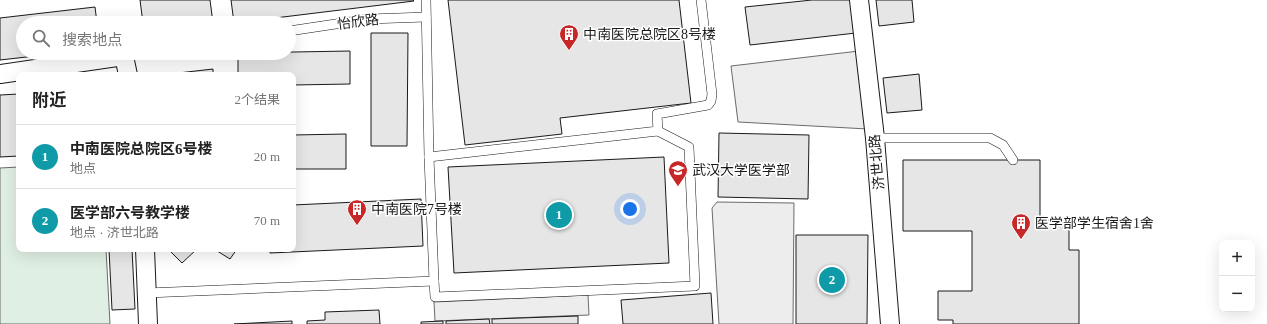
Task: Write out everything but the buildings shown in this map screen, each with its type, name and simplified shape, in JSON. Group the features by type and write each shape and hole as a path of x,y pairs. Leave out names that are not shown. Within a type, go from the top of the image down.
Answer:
{"street":[{"name":"济世北路","path":"860,0 875,138 890,324"},
{"path":"0,74 93,60"},
{"path":"129,72 132,60"},
{"path":"145,252 148,324"}],"lane":[{"path":"426,0 429,157 435,297 695,286 689,147 658,130 429,157"},
{"path":"658,130 657,114 705,107 710,104 711,101 712,94 701,0"},
{"name":"怡欣路","path":"296,30 369,19 426,17"},
{"path":"875,138 990,138 1003,146 1013,160"},
{"path":"147,293 434,281"}],"green space":[{"path":"16,167 16,252 106,252 110,324 0,324 0,168"}],"shaded area":[{"path":"859,51 868,129 738,122 731,66"},
{"path":"717,202 794,203 793,324 719,324 712,208"},
{"path":"588,295 589,315 435,321 434,302"}],"place":[{"name":"中南医院总院区8号楼","path":"569,51"},
{"name":"武汉大学医学部","path":"678,187"},
{"name":"中南医院总院区6号楼","path":"559,215"},
{"name":"中南医院7号楼","path":"357,226"},
{"name":"医学部学生宿舍1舍","path":"1021,240"},
{"name":"医学部六号教学楼","path":"832,280"}]}
